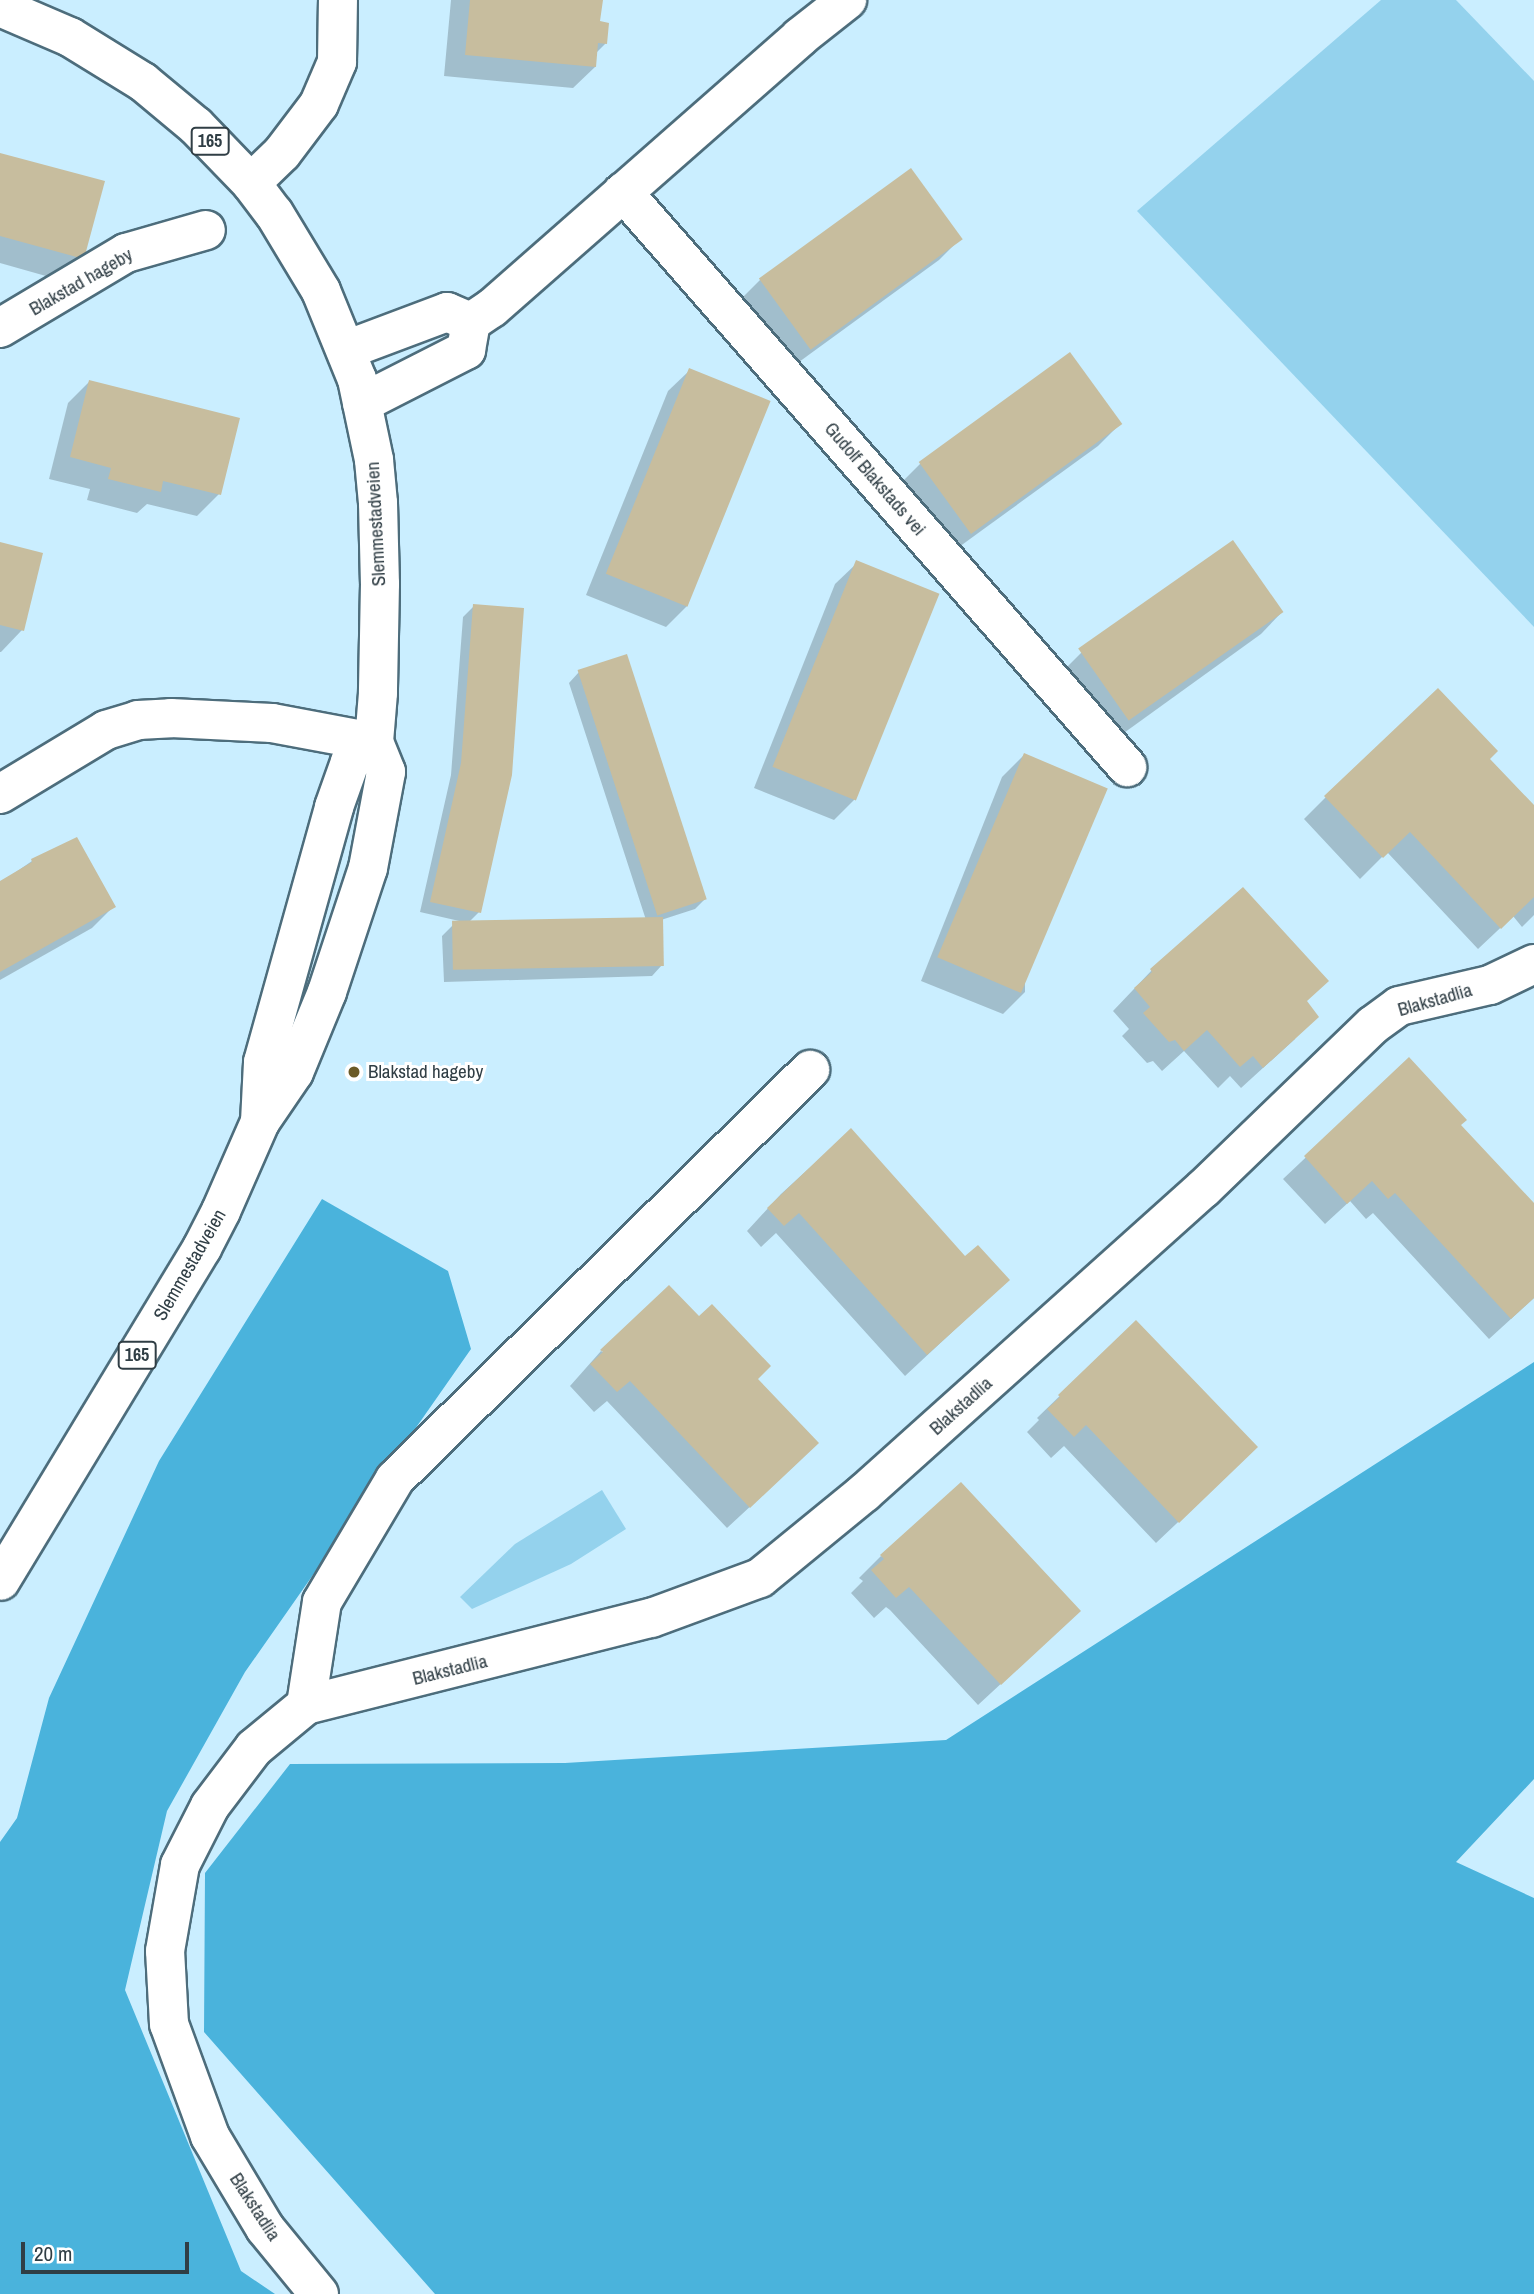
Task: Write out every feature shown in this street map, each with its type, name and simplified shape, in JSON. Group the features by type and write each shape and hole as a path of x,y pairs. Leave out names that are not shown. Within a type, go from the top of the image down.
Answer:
{"street":[{"path":"251,183 282,153 319,104 337,62 338,0"},
{"path":"362,403 466,350 471,322 492,308 847,0"},
{"name":"Slemmestadveien","path":"0,7 69,37 143,82 196,126 251,183 304,261 346,350 362,403 378,503 380,642 374,741 386,772 368,868 327,992 294,1072 260,1122 222,1211 202,1248 0,1581"},
{"name":"Gudolf Blakstads vei","path":"623,192 1127,767"},
{"name":"Blakstad hageby","path":"0,328 126,253 206,230"},
{"path":"346,350 447,312 471,322"},
{"path":"0,794 106,730 138,720 171,718 272,723 374,741"},
{"name":"Blakstadlia","path":"319,2294 265,2228 210,2136 169,2024 165,1951 180,1865 210,1806 254,1748 306,1704 651,1618 760,1577 864,1493 1193,1198 1373,1025 1399,1006 1490,985 1534,964"},
{"path":"306,1704 322,1602 395,1479 810,1070"}],"shaded area":[{"path":"1381,0 1456,0 1534,81 1534,627 1137,211"},
{"path":"322,1199 448,1271 471,1349 245,1672 167,1811 125,1990 241,2271 275,2294 0,2294 0,1842 17,1818 49,1698 159,1461"},
{"path":"1534,1362 1534,1779 1456,1862 1534,1898 1534,2294 435,2294 204,2032 205,1873 290,1764 565,1763 946,1740"},
{"path":"602,1490 626,1529 571,1564 472,1609 460,1597 515,1544"}],"building":[{"path":"470,0 603,0 600,21 609,23 607,44 598,43 596,67 465,55"},
{"path":"0,153 105,181 84,259 0,236"},
{"path":"911,168 963,239 811,350 759,279"},
{"path":"1070,352 1122,424 971,534 919,462"},
{"path":"689,368 771,401 687,607 606,574"},
{"path":"89,380 240,418 221,495 163,481 161,492 108,479 111,468 70,457"},
{"path":"1233,540 1283,612 1129,720 1078,648"},
{"path":"0,542 43,553 24,631 0,625"},
{"path":"856,560 939,594 856,800 772,767"},
{"path":"473,604 524,608 512,775 481,913 430,902 461,763"},
{"path":"627,654 707,899 657,915 578,670"},
{"path":"1438,688 1498,751 1490,759 1534,805 1534,897 1501,929 1410,832 1383,858 1324,796"},
{"path":"1024,753 1108,789 1021,993 937,957"},
{"path":"77,837 116,907 0,972 0,881 32,862 31,859"},
{"path":"1243,887 1329,981 1307,1001 1319,1017 1263,1068 1253,1056 1240,1067 1207,1030 1184,1051 1175,1040 1169,1042 1143,1013 1150,1007 1134,988 1152,972 1150,969"},
{"path":"663,917 664,966 453,970 452,921"},
{"path":"1409,1057 1467,1120 1461,1125 1534,1203 1534,1298 1511,1319 1395,1193 1388,1199 1372,1181 1347,1204 1304,1156"},
{"path":"851,1128 965,1256 978,1245 1010,1280 927,1355 799,1213 784,1226 767,1208"},
{"path":"669,1285 699,1316 712,1304 771,1366 758,1379 819,1443 750,1508 630,1381 617,1392 590,1364 603,1352 600,1350"},
{"path":"1136,1320 1258,1447 1179,1523 1086,1425 1074,1437 1047,1409 1060,1397 1058,1395"},
{"path":"961,1482 1081,1611 1001,1685 909,1587 896,1598 871,1570 884,1559 880,1555"}],"place":[{"name":"Blakstad hageby","path":"354,1072"}]}
